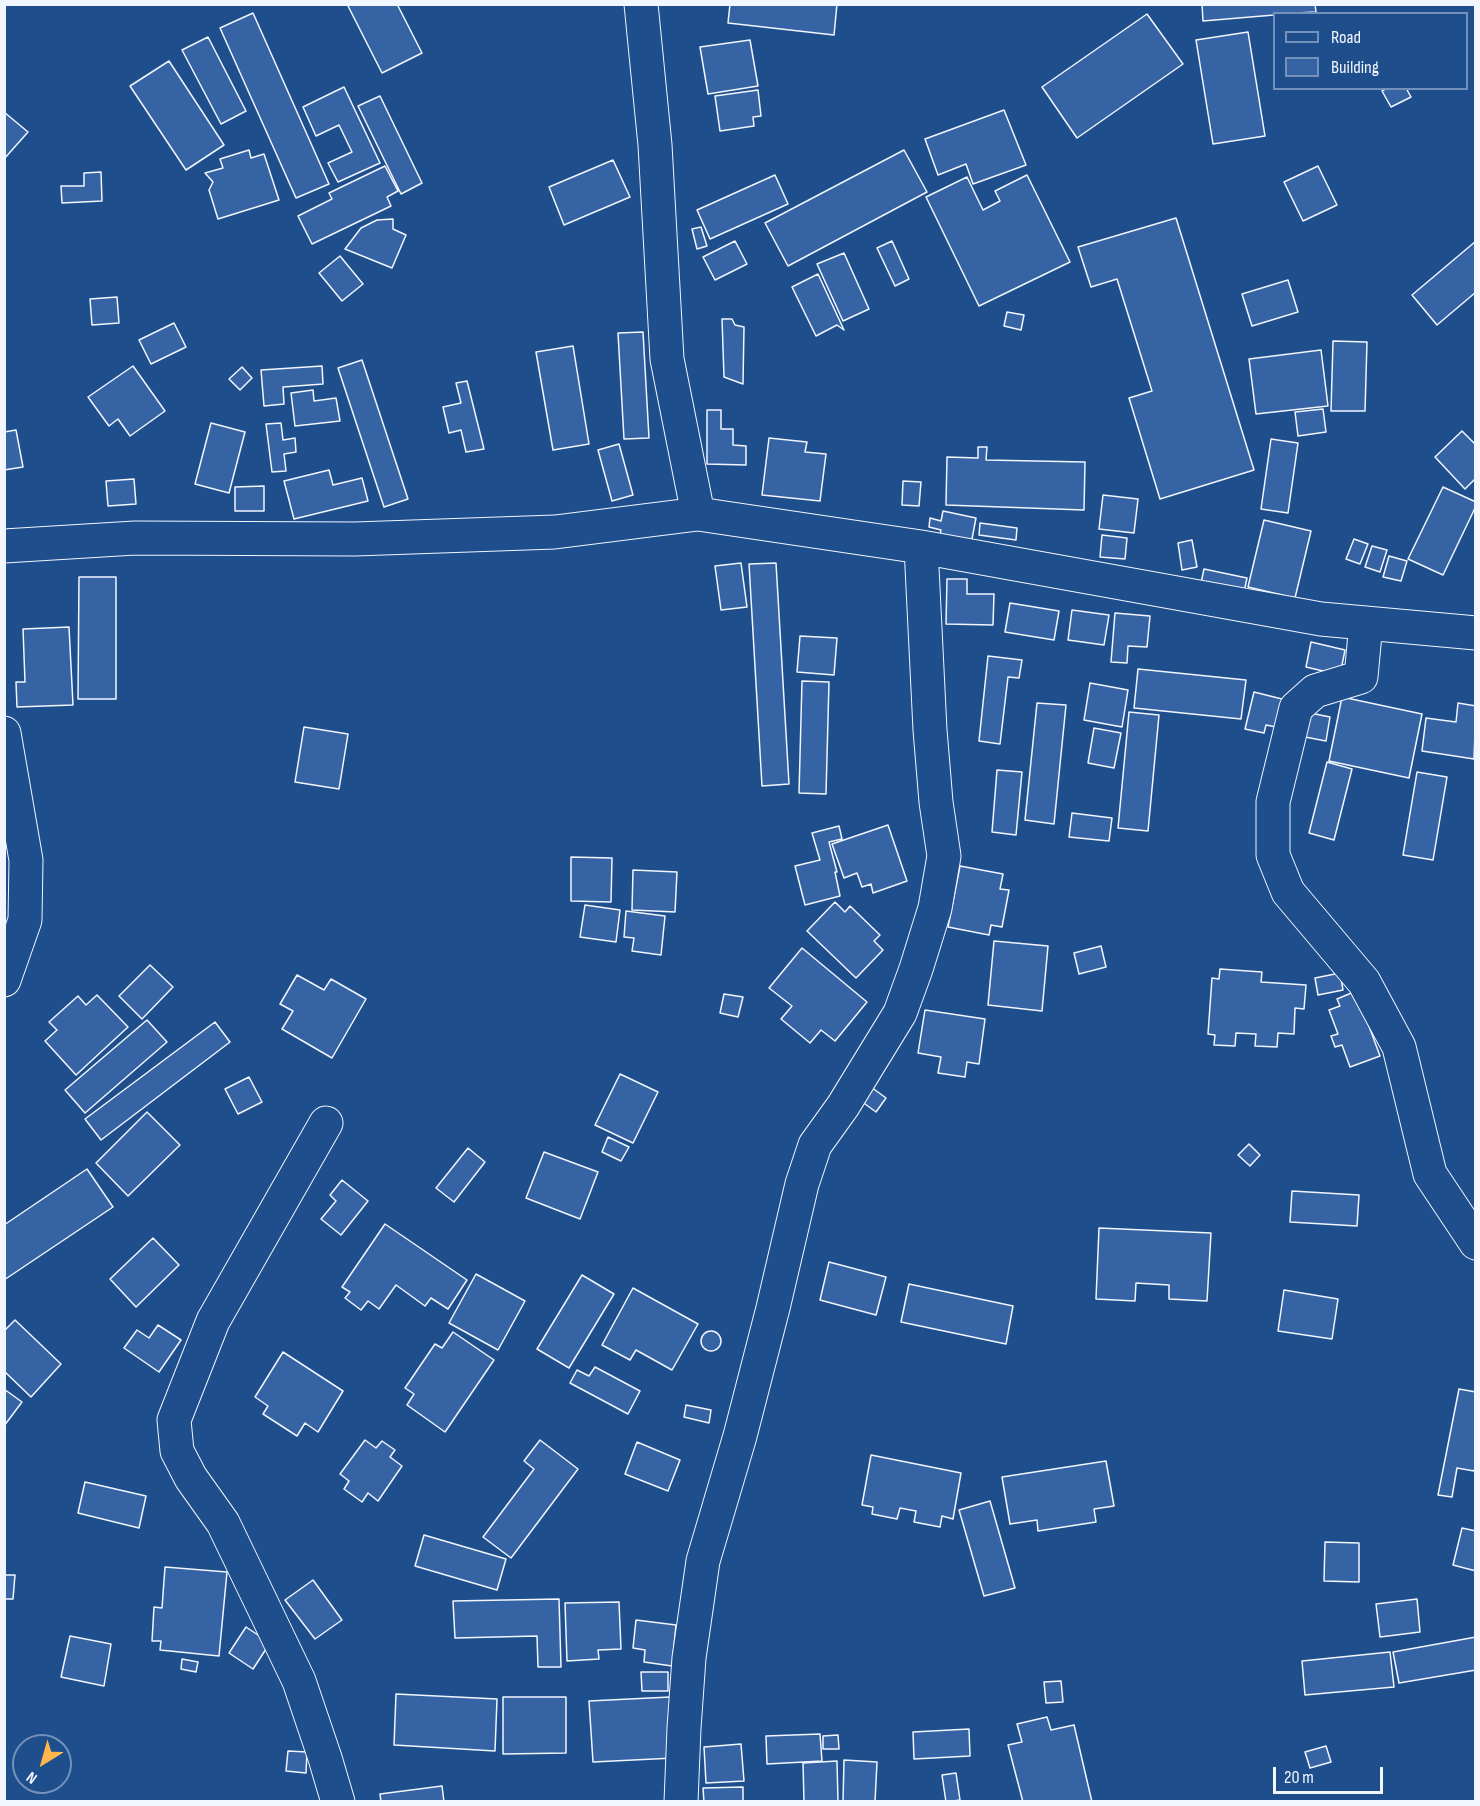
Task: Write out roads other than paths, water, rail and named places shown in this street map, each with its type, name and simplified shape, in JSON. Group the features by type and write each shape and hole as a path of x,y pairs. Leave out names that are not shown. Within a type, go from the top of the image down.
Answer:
{"street":[{"path":"641,4 656,145 667,359 698,514"},
{"path":"4,546 135,537 356,539 555,532 698,514 921,547 1321,619 1476,633"},
{"path":"681,1802 689,1658 704,1561 771,1319 802,1184 815,1144 843,1106 900,1013 935,908 944,856 936,802 931,741 921,547"},
{"path":"1366,623 1361,677 1315,691 1296,708 1273,802 1273,855 1288,892 1364,982 1399,1047 1430,1174 1476,1243"},
{"path":"4,733 26,860 25,920 4,980"},
{"path":"326,1123 213,1321 174,1420 177,1451 190,1479 223,1523 299,1681 338,1802"}]}
